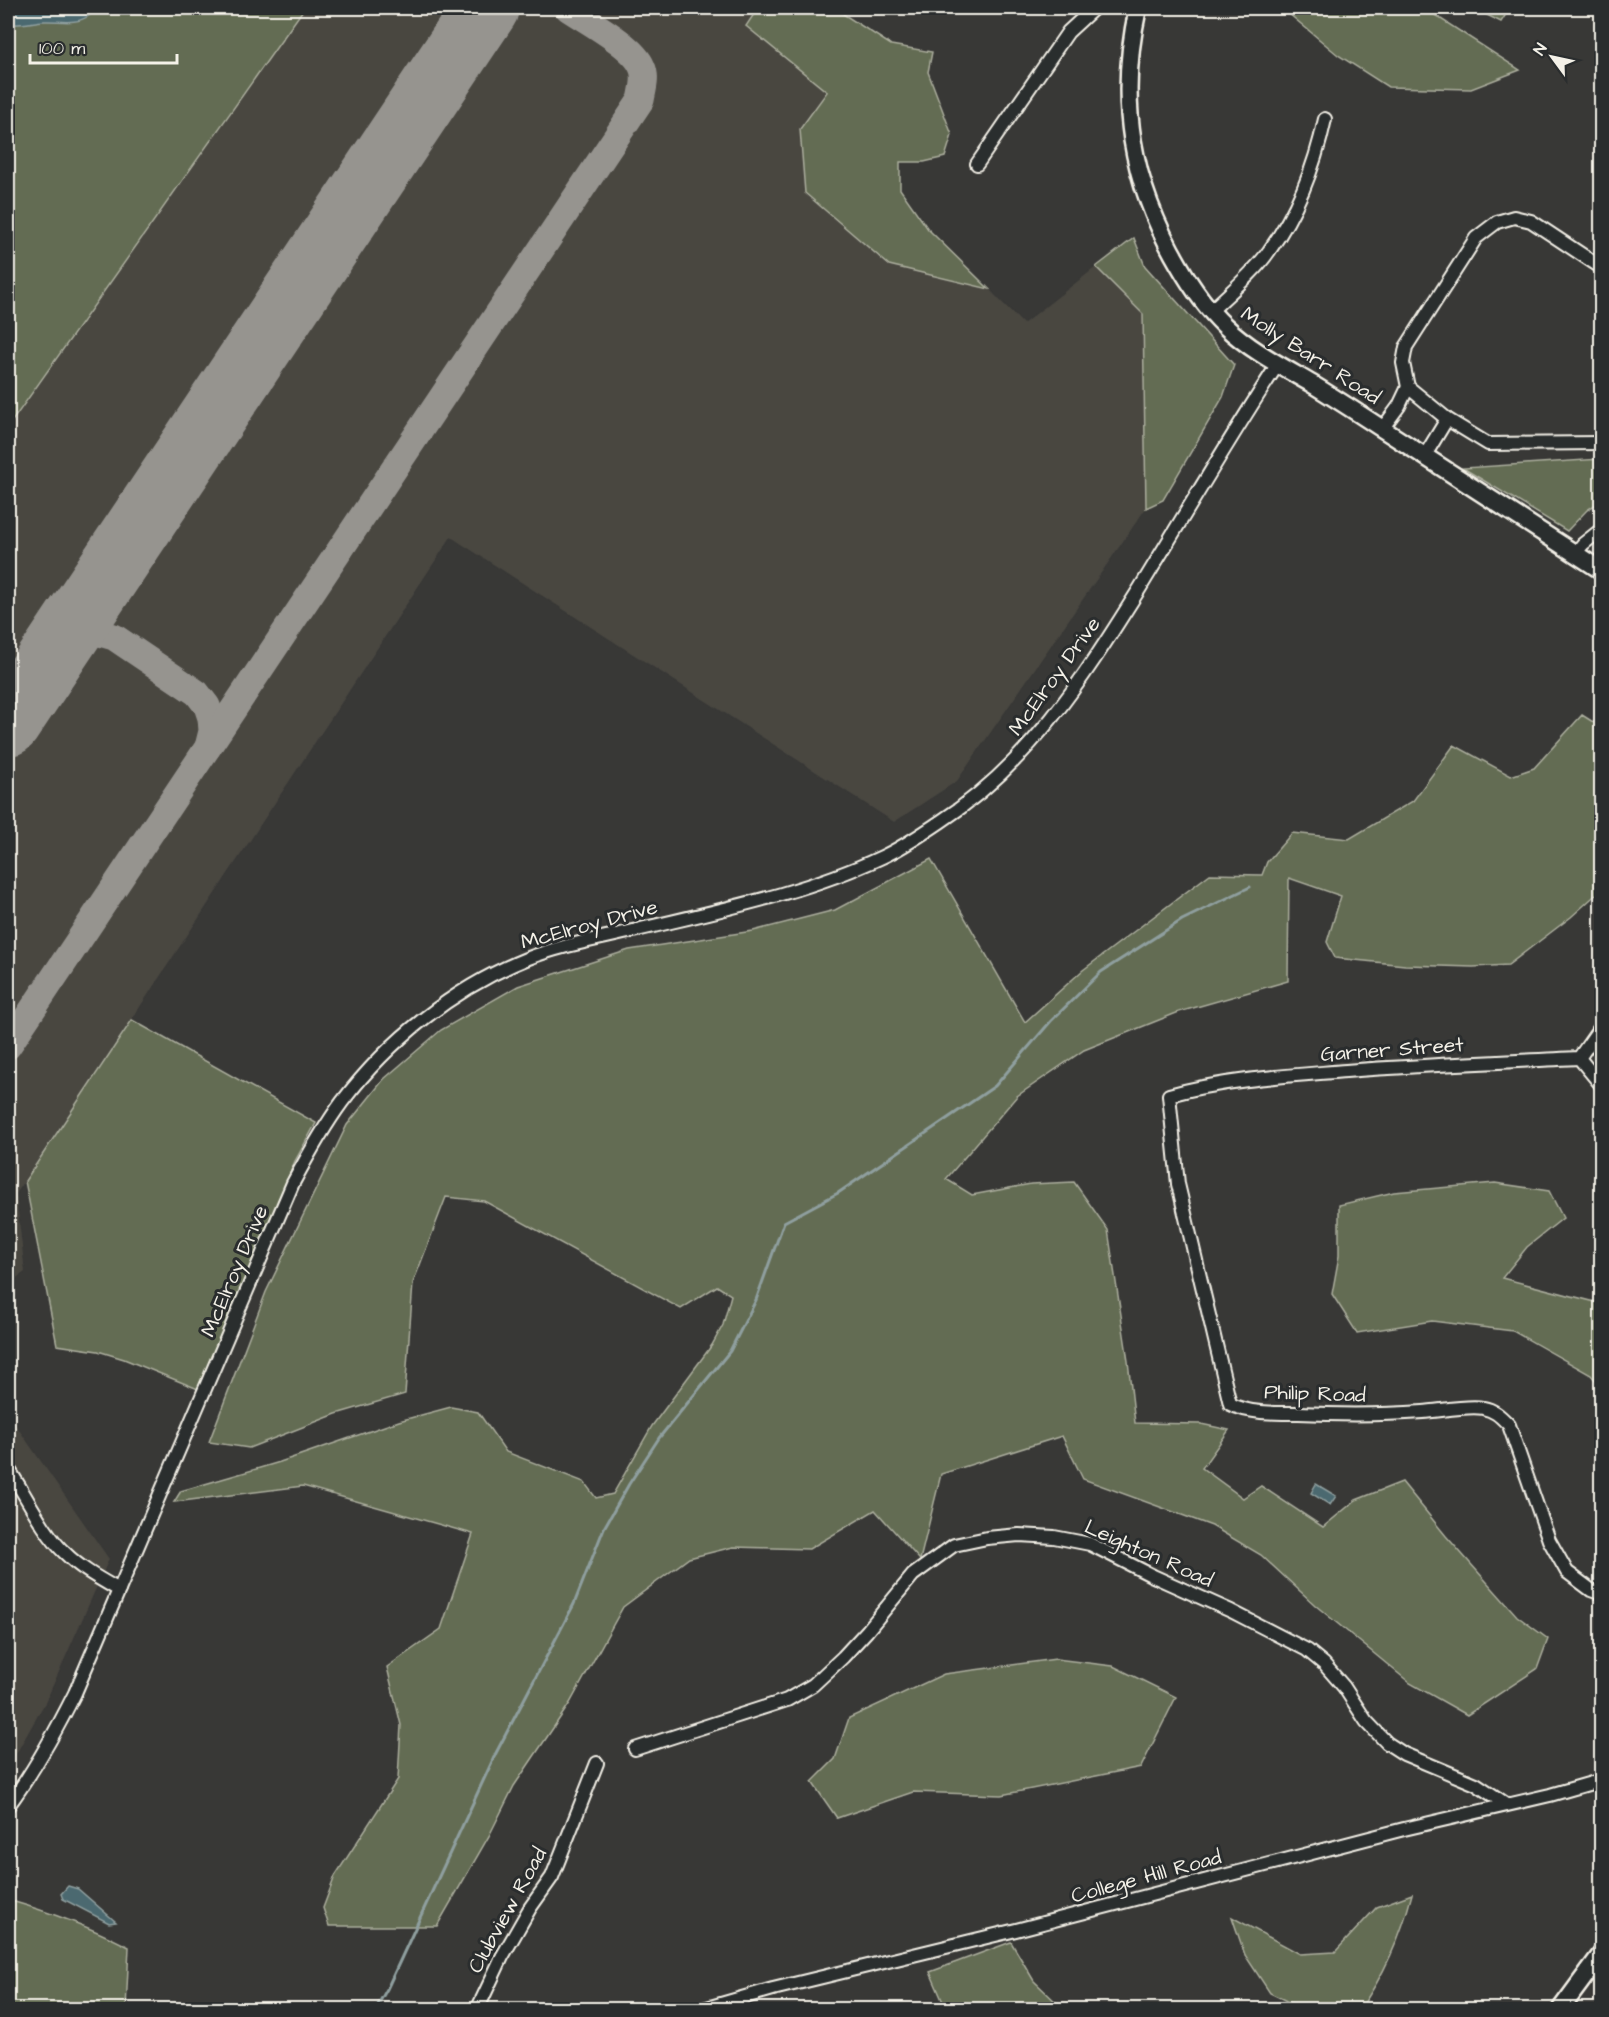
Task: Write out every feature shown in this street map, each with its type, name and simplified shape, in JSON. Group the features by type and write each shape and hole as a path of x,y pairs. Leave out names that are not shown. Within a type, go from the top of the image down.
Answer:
{"main road":[{"name":"Molly Barr Road","path":"1134,8 1128,84 1131,130 1138,170 1150,210 1170,250 1188,281 1211,311 1225,326 1278,364 1602,571"},
{"path":"1560,2010 1599,1963"}],"street":[{"path":"977,164 1068,32 1094,8"},
{"path":"1211,311 1268,253 1287,223 1314,162 1326,120"},
{"path":"1602,268 1531,221 1514,217 1497,222 1476,238 1406,347 1402,363 1408,387 1447,419 1488,444 1602,444"},
{"name":"McElroy Drive","path":"8,1806 56,1732 75,1693 293,1183 316,1140 370,1067 410,1030 462,991 527,959 577,944 772,897 833,878 885,856 943,821 995,780 1045,729 1097,656 1278,364"},
{"path":"1382,429 1399,406 1408,387"},
{"path":"1424,457 1447,419"},
{"path":"1575,554 1583,544 1602,529"},
{"path":"1602,1024 1579,1058 1602,1086"},
{"name":"Garner Street","path":"1169,1095 1199,1087 1255,1078 1425,1065 1579,1058"},
{"name":"Philip Road","path":"1169,1095 1178,1184 1230,1404 1273,1413 1354,1415 1482,1408 1499,1413 1509,1425 1549,1540 1567,1572 1591,1590 1602,1594"},
{"path":"8,1468 50,1535 64,1552 84,1569 119,1590"},
{"name":"Leighton Road","path":"635,1749 787,1700 813,1685 867,1631 913,1575 954,1545 987,1538 1019,1535 1054,1537 1090,1544 1307,1650 1328,1669 1366,1721 1387,1743 1404,1754 1476,1784 1506,1804"},
{"name":"Clubview Road","path":"477,2010 506,1950 530,1908 552,1877 597,1763"},
{"name":"College Hill Road","path":"700,2010 737,2005 1210,1879 1506,1804 1550,1795 1602,1780"}],"shaded area":[{"path":"300,8 758,8 746,26 827,92 800,129 889,265 989,289 1023,324 1096,267 1143,314 1146,508 957,781 894,822 451,537 16,1194 25,1272 8,1284 8,427 302,10"},
{"path":"8,1414 109,1559 46,1701 8,1768"}],"green space":[{"path":"8,8 300,8 303,10 8,427"},
{"path":"758,8 834,8 891,45 932,52 928,72 952,135 945,157 924,162 900,162 900,189 928,229 989,289 889,265 805,193 800,129 827,92 746,26"},
{"path":"1282,8 1424,8 1520,70 1471,89 1388,87 1338,55"},
{"path":"1473,8 1510,8 1501,22"},
{"path":"1134,238 1145,266 1234,365 1223,397 1163,500 1146,508 1143,314 1096,267"},
{"path":"1601,459 1601,501 1587,510 1567,531 1463,468"},
{"path":"1582,715 1601,727 1601,890 1571,917 1508,965 1473,967 1405,965 1335,958 1327,942 1341,896 1289,878 1288,981 1179,1012 1084,1050 1017,1096 946,1179 972,1195 1031,1184 1074,1182 1108,1230 1135,1423 1201,1424 1229,1430 1202,1468 1243,1498 1261,1486 1323,1527 1356,1500 1402,1482 1517,1616 1548,1639 1537,1669 1467,1715 1410,1683 1315,1605 1261,1555 1212,1526 1083,1479 1062,1436 941,1474 920,1560 875,1510 809,1549 733,1547 689,1558 623,1607 570,1703 514,1786 489,1836 437,1926 329,1926 323,1908 335,1876 398,1779 401,1725 387,1667 441,1629 473,1534 303,1486 174,1502 181,1491 280,1462 399,1421 451,1407 478,1412 506,1452 584,1482 596,1498 613,1494 652,1426 712,1345 723,1325 731,1295 717,1286 681,1309 484,1201 446,1197 413,1283 405,1394 336,1414 249,1448 209,1442 266,1292 347,1125 384,1079 441,1030 518,986 629,950 753,931 835,910 931,859 1025,1022 1083,970 1210,874 1262,875 1267,862 1292,833 1349,839 1413,801 1454,745 1511,776 1534,768"},
{"path":"132,1020 316,1123 295,1161 198,1389 124,1359 98,1351 57,1345 25,1181"},
{"path":"1495,1183 1549,1191 1563,1218 1527,1247 1502,1278 1599,1303 1602,1307 1601,1387 1591,1375 1513,1331 1432,1321 1357,1333 1332,1294 1339,1256 1339,1205 1394,1192"},
{"path":"1056,1659 1113,1666 1176,1697 1141,1767 1001,1795 913,1792 837,1818 812,1782 835,1759 849,1718 944,1674"},
{"path":"1412,1894 1391,1954 1360,2009 1303,2009 1270,1993 1245,1955 1232,1917 1300,1954 1335,1952 1377,1907"},
{"path":"8,1900 70,1921 129,1947 126,2009 8,2009"},
{"path":"1011,1942 1034,1981 1063,2009 946,2009 930,1972"}],"water":[{"path":"10,8 93,8 90,15 79,20 11,24 8,21"},
{"path":"1316,1484 1336,1496 1330,1505 1311,1493"},
{"path":"68,1886 78,1889 116,1922 109,1923 63,1899 61,1894"}],"waterway":[{"path":"375,2010 387,1989 496,1753 574,1604 604,1528 659,1438 730,1351 756,1300 784,1222 838,1193 995,1086 1051,1021 1101,972 1182,920 1250,887"}],"taxiway":[{"path":"8,1046 641,100 644,75 637,59 620,43 568,8"},
{"path":"53,655 67,639 80,633 96,632 114,637 197,693 207,706 211,718 212,731 208,747"}],"runway":[{"path":"8,723 486,8"}]}
